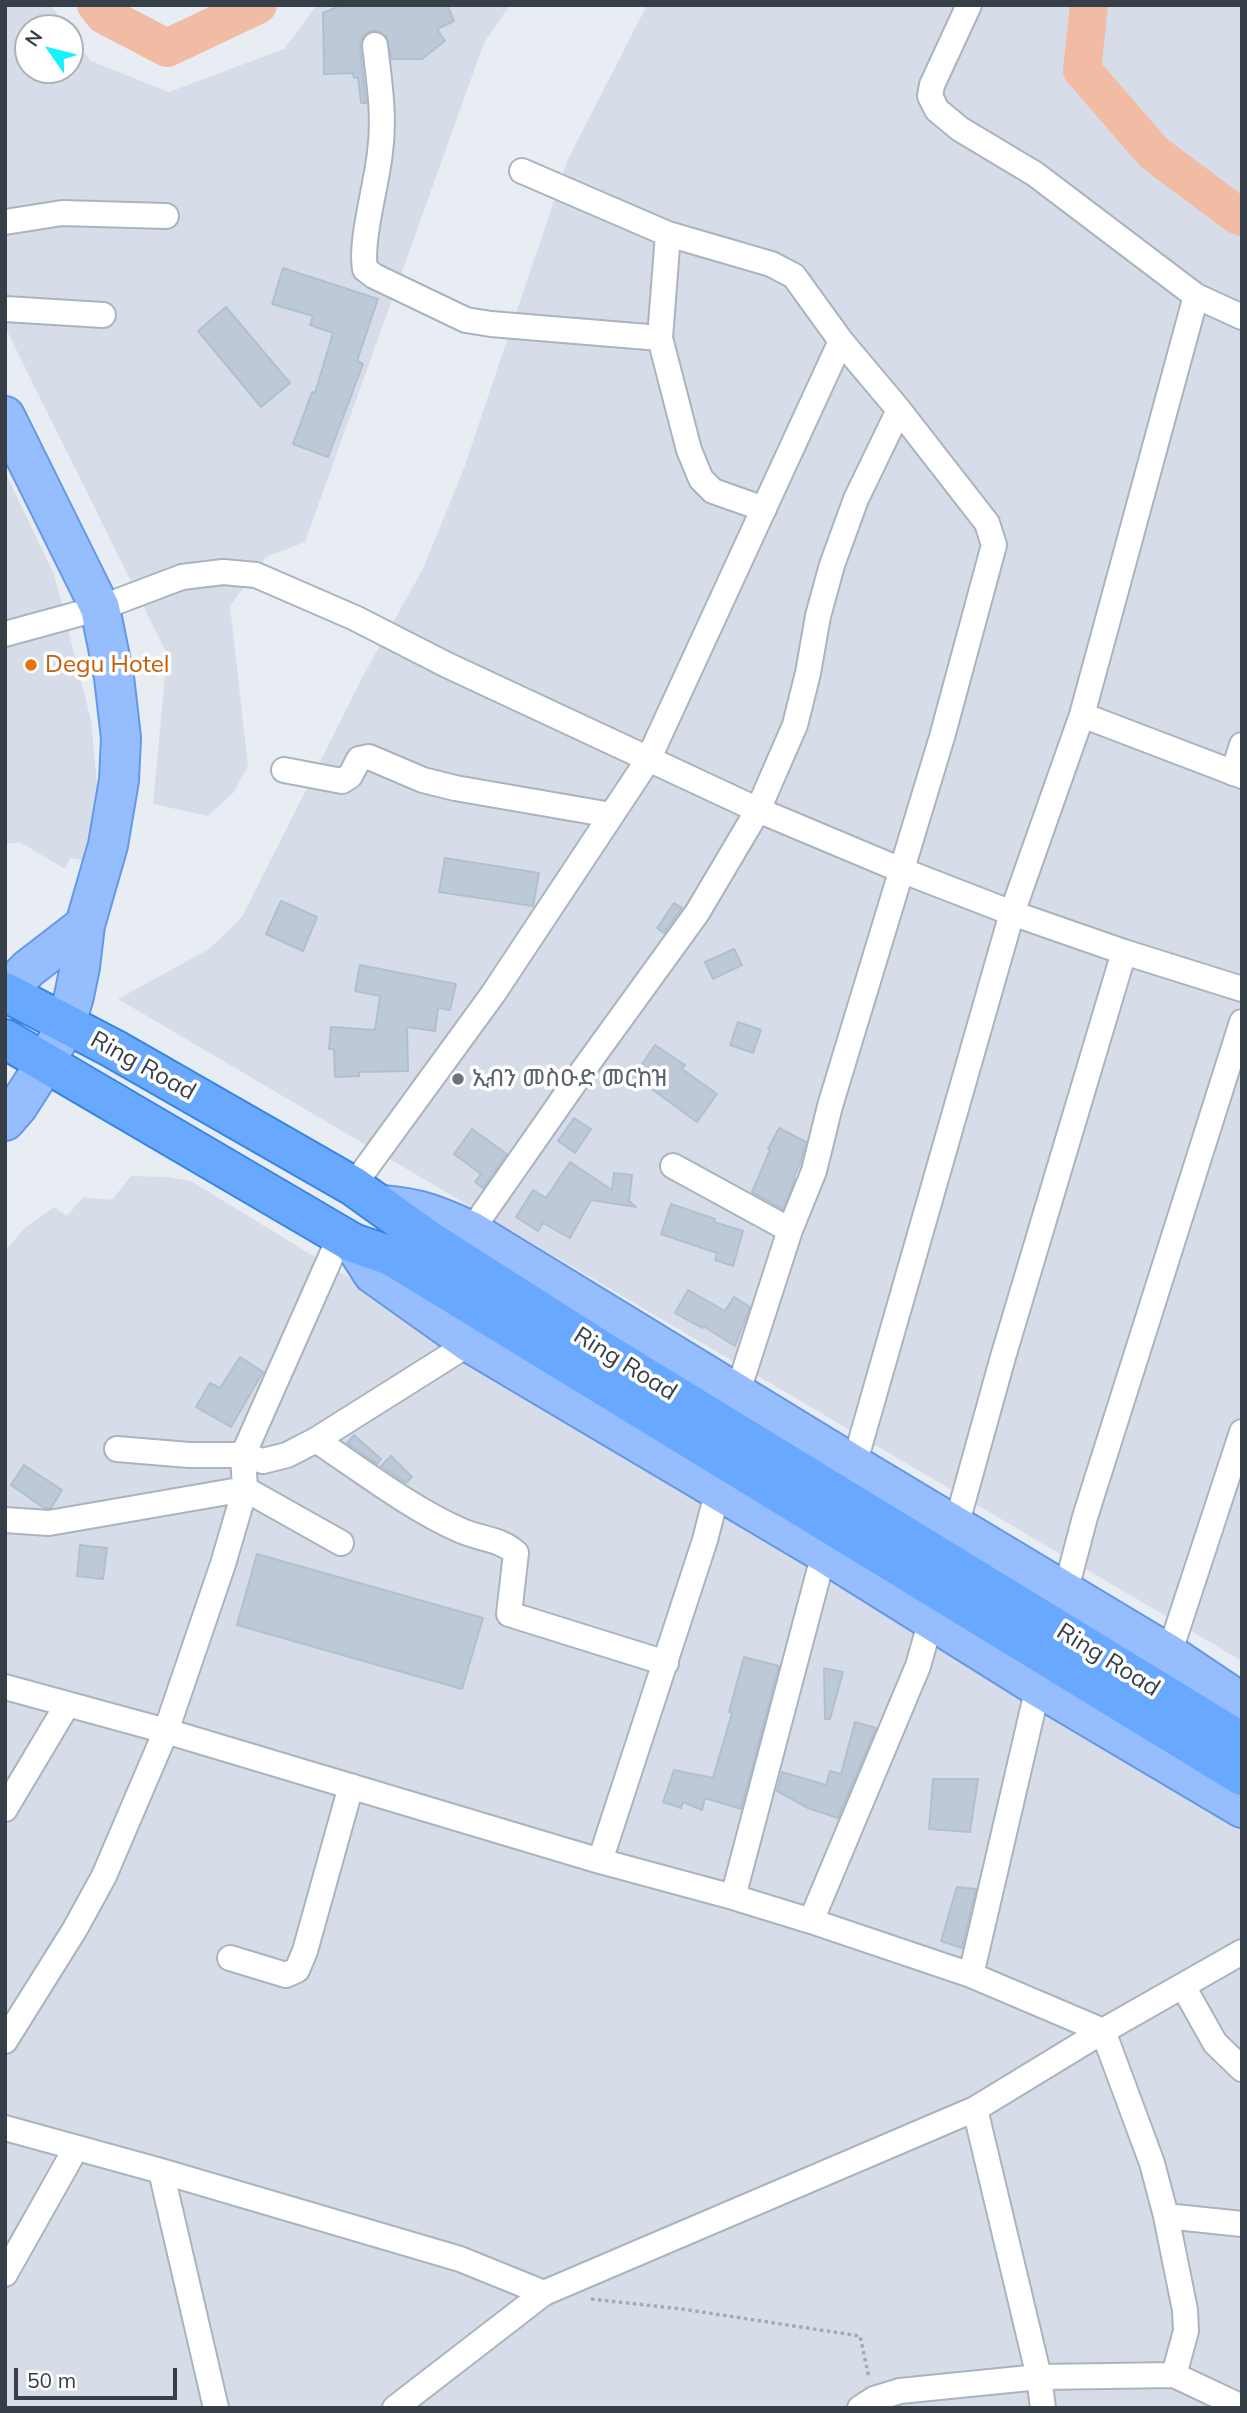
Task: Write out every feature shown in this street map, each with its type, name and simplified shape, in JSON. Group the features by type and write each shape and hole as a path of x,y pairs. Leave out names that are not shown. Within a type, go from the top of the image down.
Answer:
{"highway":[{"name":"Ring Road","path":"5,992 114,1049 367,1196 427,1239 601,1350 1242,1742"},
{"name":"Ring Road","path":"5,1039 347,1239 391,1256 1242,1776"}],"main road":[{"path":"5,416 100,608 114,677 121,738 119,780 108,845 85,925 80,967 66,1024 45,1064 5,1121"},
{"path":"5,992 28,969 85,925"},
{"path":"367,1196 432,1213 471,1231 853,1465 1169,1654 1242,1703"},
{"path":"347,1239 373,1274 470,1343 718,1489 1038,1687 1242,1808"}],"street":[{"path":"969,5 932,85 930,96 937,110 960,129 1035,174 1196,296 1242,317"},
{"path":"375,45 383,109 376,182 363,257 365,269 374,276 466,320 660,338"},
{"path":"522,171 668,234 771,264 794,276 841,341 987,523 994,545 942,737 830,1106 814,1171 790,1230 737,1394"},
{"path":"5,222 62,214 166,216"},
{"path":"668,234 660,338 689,450 701,479 713,491 764,509"},
{"path":"853,1465 1012,913 1082,715 1196,296"},
{"path":"5,309 103,315"},
{"path":"367,1196 493,994 648,760 841,341"},
{"path":"471,1231 697,913 758,810 795,724 832,565 856,499 899,410"},
{"path":"5,634 100,608 182,577 223,572 256,575 355,618 447,665 758,810 1012,913 1242,989"},
{"path":"1082,715 1237,775 1242,745"},
{"path":"284,769 342,781 350,776 359,759 369,757 423,780 611,815"},
{"path":"956,1526 1003,1357 1124,952"},
{"path":"1065,1593 1085,1517 1242,1022"},
{"path":"673,1166 790,1230"},
{"path":"5,2041 75,1929 104,1876 166,1731 223,1564 244,1489 243,1455 347,1239"},
{"path":"117,1449 190,1455 243,1455 263,1461 287,1455 316,1440 470,1343"},
{"path":"1169,1654 1242,1432"},
{"path":"316,1440 412,1504 462,1531 507,1545 516,1553 509,1614 666,1663"},
{"path":"5,1520 49,1523 244,1489 341,1543"},
{"path":"600,1861 666,1663 705,1540 718,1489"},
{"path":"733,1897 824,1553"},
{"path":"811,1921 918,1666 931,1620"},
{"path":"5,1687 166,1731 811,1921 971,1975 1103,2031 1152,2163 1166,2216 1185,2310 1186,2331 1174,2375"},
{"path":"971,1975 1038,1687"},
{"path":"5,1809 67,1705"},
{"path":"230,1958 286,1975 297,1970 305,1951 351,1786"},
{"path":"395,2408 544,2293 975,2109 1103,2031 1242,1952"},
{"path":"1183,1986 1215,2043 1242,2069"},
{"path":"975,2109 1039,2377 1043,2408"},
{"path":"5,2128 460,2259 544,2293"},
{"path":"5,2274 76,2148"},
{"path":"161,2171 216,2408"},
{"path":"1166,2216 1242,2224"},
{"path":"867,2403 900,2391 1039,2377 1174,2375 1242,2407"}],"path":[{"path":"544,2293 682,2309 860,2336 867,2403"}],"shaded area":[{"path":"5,5 51,5 57,14 14,14 14,84 84,84 84,51 91,61 169,92 284,49 317,5 510,5 484,43 305,542 266,557 230,606 248,766 233,793 208,816 153,804 167,654 5,327"},
{"path":"647,5 1242,5 1242,1661 118,999 209,949 242,917 364,674 423,569 464,468 568,159"},
{"path":"5,472 54,574 91,720 98,795 89,861 70,858 65,869 20,842 5,844"},
{"path":"131,1176 191,1181 1242,1825 1242,2408 5,2408 5,1251 26,1227 54,1207 67,1216 83,1197 112,1200"}],"building":[{"path":"342,5 447,5 454,21 437,29 445,41 422,59 392,59 386,36 374,30 366,34 360,47 366,103 361,103 358,77 354,78 353,73 324,74 323,13"},
{"path":"283,268 378,299 357,361 363,364 328,457 293,444 312,392 315,393 333,333 310,325 313,316 272,304"},
{"path":"226,307 290,383 261,407 198,331"},
{"path":"445,858 539,873 533,906 439,892"},
{"path":"281,901 317,917 303,951 266,934"},
{"path":"674,903 682,908 664,933 657,928"},
{"path":"734,949 742,965 713,979 705,962"},
{"path":"360,965 456,984 450,1010 438,1008 435,1031 407,1027 408,1071 359,1072 359,1076 335,1077 334,1049 329,1049 331,1027 375,1030 380,996 355,991"},
{"path":"738,1022 761,1030 753,1053 730,1045"},
{"path":"655,1045 685,1065 682,1069 717,1094 697,1122 634,1076"},
{"path":"574,1118 591,1129 575,1153 558,1141"},
{"path":"779,1128 806,1142 783,1209 752,1192"},
{"path":"472,1129 507,1154 483,1188 475,1182 481,1174 454,1154"},
{"path":"570,1162 612,1190 614,1173 632,1175 629,1201 636,1207 591,1200 570,1238 543,1223 538,1231 516,1217 533,1190 546,1198"},
{"path":"671,1204 743,1231 733,1266 715,1260 717,1253 661,1234"},
{"path":"688,1290 725,1311 734,1297 750,1307 735,1346 703,1326 702,1328 675,1313"},
{"path":"240,1357 263,1372 231,1427 196,1407 210,1383 220,1388"},
{"path":"354,1435 381,1459 377,1464 347,1443"},
{"path":"391,1456 412,1477 406,1483 381,1466"},
{"path":"24,1465 62,1490 51,1508 44,1508 11,1485"},
{"path":"80,1545 107,1548 103,1579 77,1576"},
{"path":"257,1554 483,1618 462,1689 237,1625"},
{"path":"744,1657 779,1666 741,1809 705,1798 702,1810 683,1802 681,1808 663,1802 674,1770 713,1778 732,1713 729,1712"},
{"path":"824,1668 843,1672 830,1719 825,1719"},
{"path":"855,1722 876,1728 838,1818 808,1808 777,1791 782,1772 826,1785 830,1771 841,1774"},
{"path":"933,1779 978,1779 970,1832 929,1829"},
{"path":"957,1887 976,1889 962,1948 941,1941"}],"waterway":[{"path":"96,5 104,15 167,48 258,5"},
{"path":"1089,5 1082,70 1154,153 1242,217"}],"place":[{"name":"Degu Hotel","path":"31,665"},
{"name":"ኢብን መስዑድ መርከዝ","path":"458,1079"}]}
